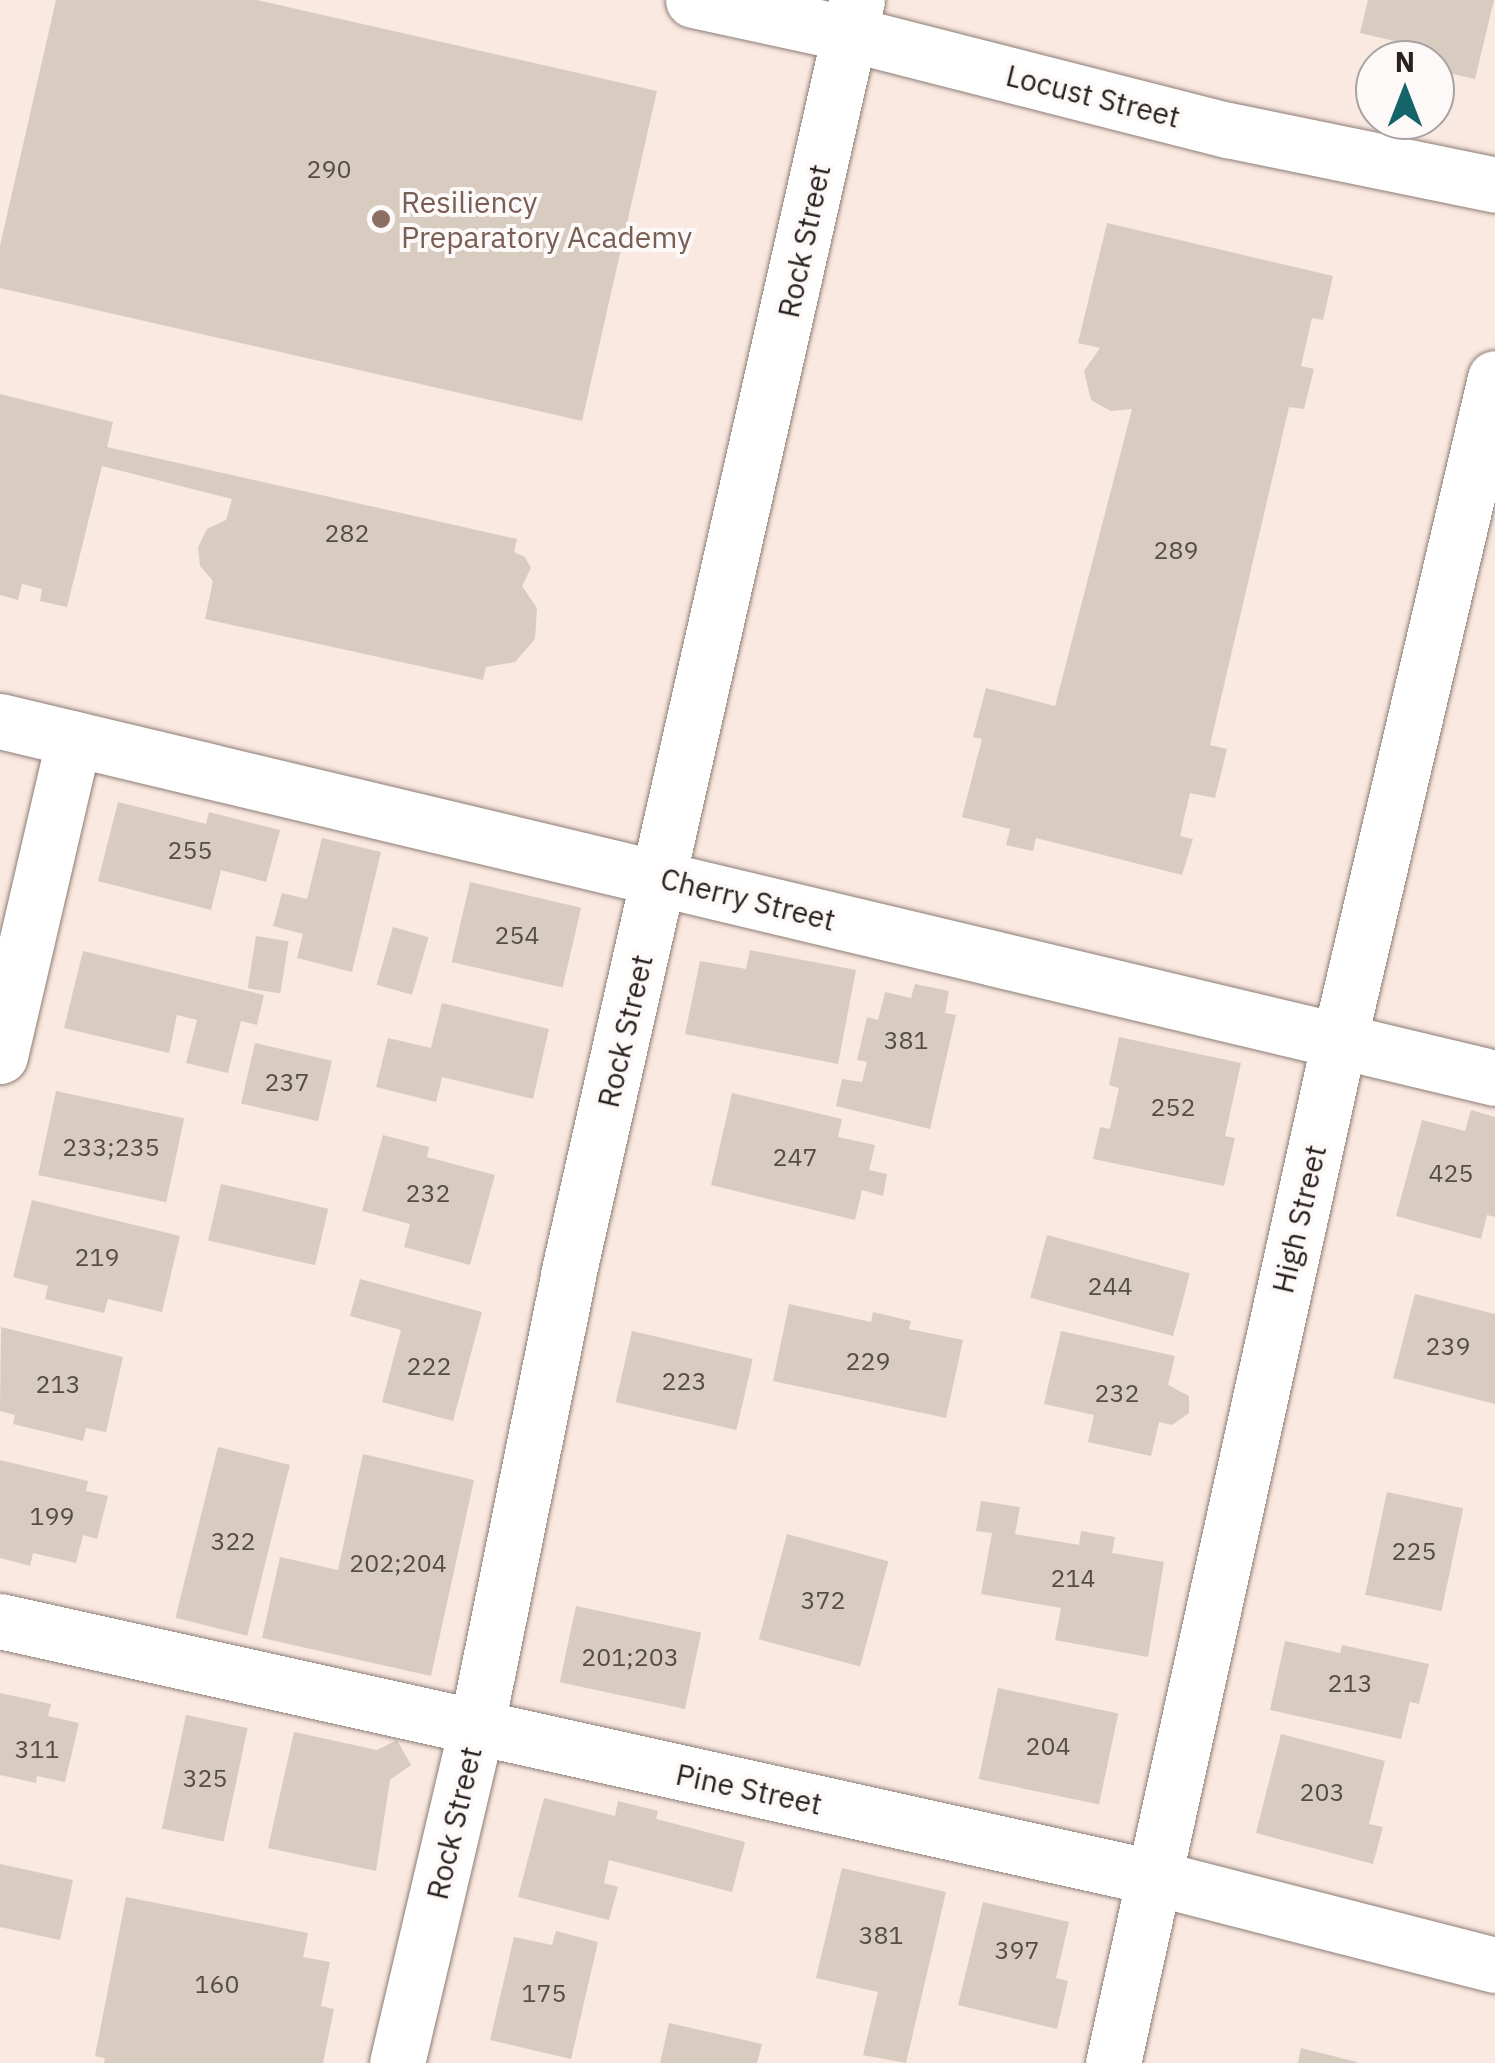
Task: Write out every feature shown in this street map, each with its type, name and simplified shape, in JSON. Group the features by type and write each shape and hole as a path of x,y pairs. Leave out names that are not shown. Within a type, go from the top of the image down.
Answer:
{"street":[{"name":"Locust Street","path":"692,0 854,17 1228,130 1495,185"},
{"name":"Rock Street","path":"397,2063 476,1729 568,1275 854,17"},
{"name":"High Street","path":"1113,2063 1339,1040 1495,378"},
{"name":"Cherry Street","path":"0,722 1495,1078"},
{"path":"0,1056 74,739"},
{"name":"Pine Street","path":"0,1621 1152,1877 1495,1965"}],"building":[{"name":"Resiliency Preparatory Academy","path":"56,0 257,0 657,91 582,421 0,288 0,246"},
{"path":"1368,0 1494,0 1475,79 1455,74 1455,40 1390,40 1360,33"},
{"path":"1107,223 1333,276 1323,320 1312,318 1301,366 1314,369 1304,409 1289,407 1210,745 1227,749 1215,798 1190,793 1180,836 1193,839 1182,875 1036,838 1033,851 1006,845 1010,829 962,817 982,739 973,737 986,688 1055,706 1132,409 1111,411 1091,400 1084,371 1100,348 1078,343"},
{"path":"0,394 113,422 107,447 517,539 514,552 525,557 531,568 522,586 537,608 535,639 515,662 486,667 483,680 205,619 213,581 200,566 198,547 207,529 226,520 232,499 102,466 67,607 40,601 42,589 22,584 18,600 0,595"},
{"path":"118,802 206,824 209,812 280,830 266,882 221,870 211,910 98,881"},
{"path":"322,838 381,852 352,972 297,958 303,934 273,926 282,893 307,899"},
{"path":"470,882 581,908 563,988 452,962"},
{"path":"393,927 429,937 412,995 376,985"},
{"path":"256,936 289,941 280,994 248,988"},
{"path":"750,950 856,970 838,1064 685,1034 700,961 746,969"},
{"path":"83,951 264,995 257,1025 241,1021 228,1073 186,1063 197,1020 177,1015 169,1053 64,1028"},
{"path":"915,984 949,991 945,1013 956,1015 930,1129 836,1106 842,1079 862,1082 867,1062 857,1060 867,1017 878,1020 885,992 911,998"},
{"path":"442,1003 549,1029 533,1099 442,1077 436,1102 376,1087 388,1038 431,1048"},
{"path":"1119,1037 1241,1063 1225,1136 1235,1138 1224,1186 1093,1159 1100,1127 1110,1129 1119,1088 1109,1085"},
{"path":"255,1043 332,1061 318,1121 241,1103"},
{"path":"56,1091 184,1118 166,1202 38,1175"},
{"path":"732,1093 842,1119 838,1137 875,1145 869,1170 887,1174 883,1196 862,1190 855,1220 711,1185"},
{"path":"1471,1110 1495,1117 1495,1217 1487,1215 1481,1239 1396,1216 1422,1120 1465,1131"},
{"path":"383,1135 429,1147 427,1157 495,1175 470,1265 404,1247 410,1224 362,1211"},
{"path":"221,1184 328,1209 315,1265 208,1241"},
{"path":"32,1200 180,1236 162,1312 108,1299 104,1313 45,1299 48,1286 13,1277"},
{"path":"1047,1235 1190,1273 1173,1336 1030,1298"},
{"path":"360,1279 482,1312 453,1421 382,1402 401,1330 350,1316"},
{"path":"1415,1294 1495,1314 1495,1404 1393,1378"},
{"path":"789,1304 871,1322 873,1312 911,1321 909,1329 963,1340 946,1418 773,1381"},
{"path":"1,1327 123,1357 106,1432 86,1428 83,1441 13,1424 15,1415 0,1411"},
{"path":"632,1331 753,1359 736,1430 616,1402"},
{"path":"1061,1331 1175,1356 1168,1385 1189,1396 1189,1413 1172,1425 1159,1422 1151,1456 1088,1442 1094,1415 1044,1404"},
{"path":"218,1447 290,1465 247,1636 175,1618"},
{"path":"363,1454 474,1480 431,1676 262,1638 280,1557 338,1570"},
{"path":"0,1460 88,1481 86,1491 108,1496 97,1539 83,1535 76,1563 33,1553 30,1566 0,1558"},
{"path":"1387,1492 1463,1508 1441,1611 1365,1595"},
{"path":"981,1501 1020,1507 1015,1534 1079,1545 1081,1531 1115,1537 1112,1553 1164,1562 1148,1657 1055,1640 1061,1608 981,1594 992,1533 976,1531"},
{"path":"787,1534 888,1561 860,1666 759,1639"},
{"path":"576,1606 701,1633 685,1709 560,1682"},
{"path":"1285,1641 1340,1653 1342,1645 1429,1664 1419,1704 1410,1702 1401,1739 1270,1710"},
{"path":"998,1688 1118,1714 1099,1805 979,1779"},
{"path":"0,1693 51,1704 48,1716 79,1723 65,1782 37,1776 36,1783 0,1775"},
{"path":"186,1715 248,1728 224,1842 162,1828"},
{"path":"294,1732 377,1750 397,1740 411,1765 390,1780 376,1871 268,1848"},
{"path":"1281,1734 1385,1761 1369,1824 1383,1827 1373,1864 1256,1833"},
{"path":"544,1798 615,1816 618,1801 658,1811 656,1819 745,1842 732,1892 609,1860 604,1883 618,1887 609,1920 518,1897"},
{"path":"0,1864 73,1880 60,1940 0,1927"},
{"path":"842,1868 946,1892 906,2063 863,2055 878,1992 816,1978"},
{"path":"126,1897 308,1933 303,1957 330,1962 321,2006 334,2009 323,2063 104,2063 105,2058 95,2056"},
{"path":"983,1902 1069,1922 1056,1978 1068,1981 1057,2029 958,2005"},
{"path":"556,1931 598,1942 571,2059 490,2040 514,1937 552,1945"},
{"path":"669,2023 762,2044 757,2063 660,2063"},
{"path":"1301,2048 1357,2062 1357,2063 1298,2063"}],"place":[{"name":"Resiliency Preparatory Academy","path":"381,219"}]}
